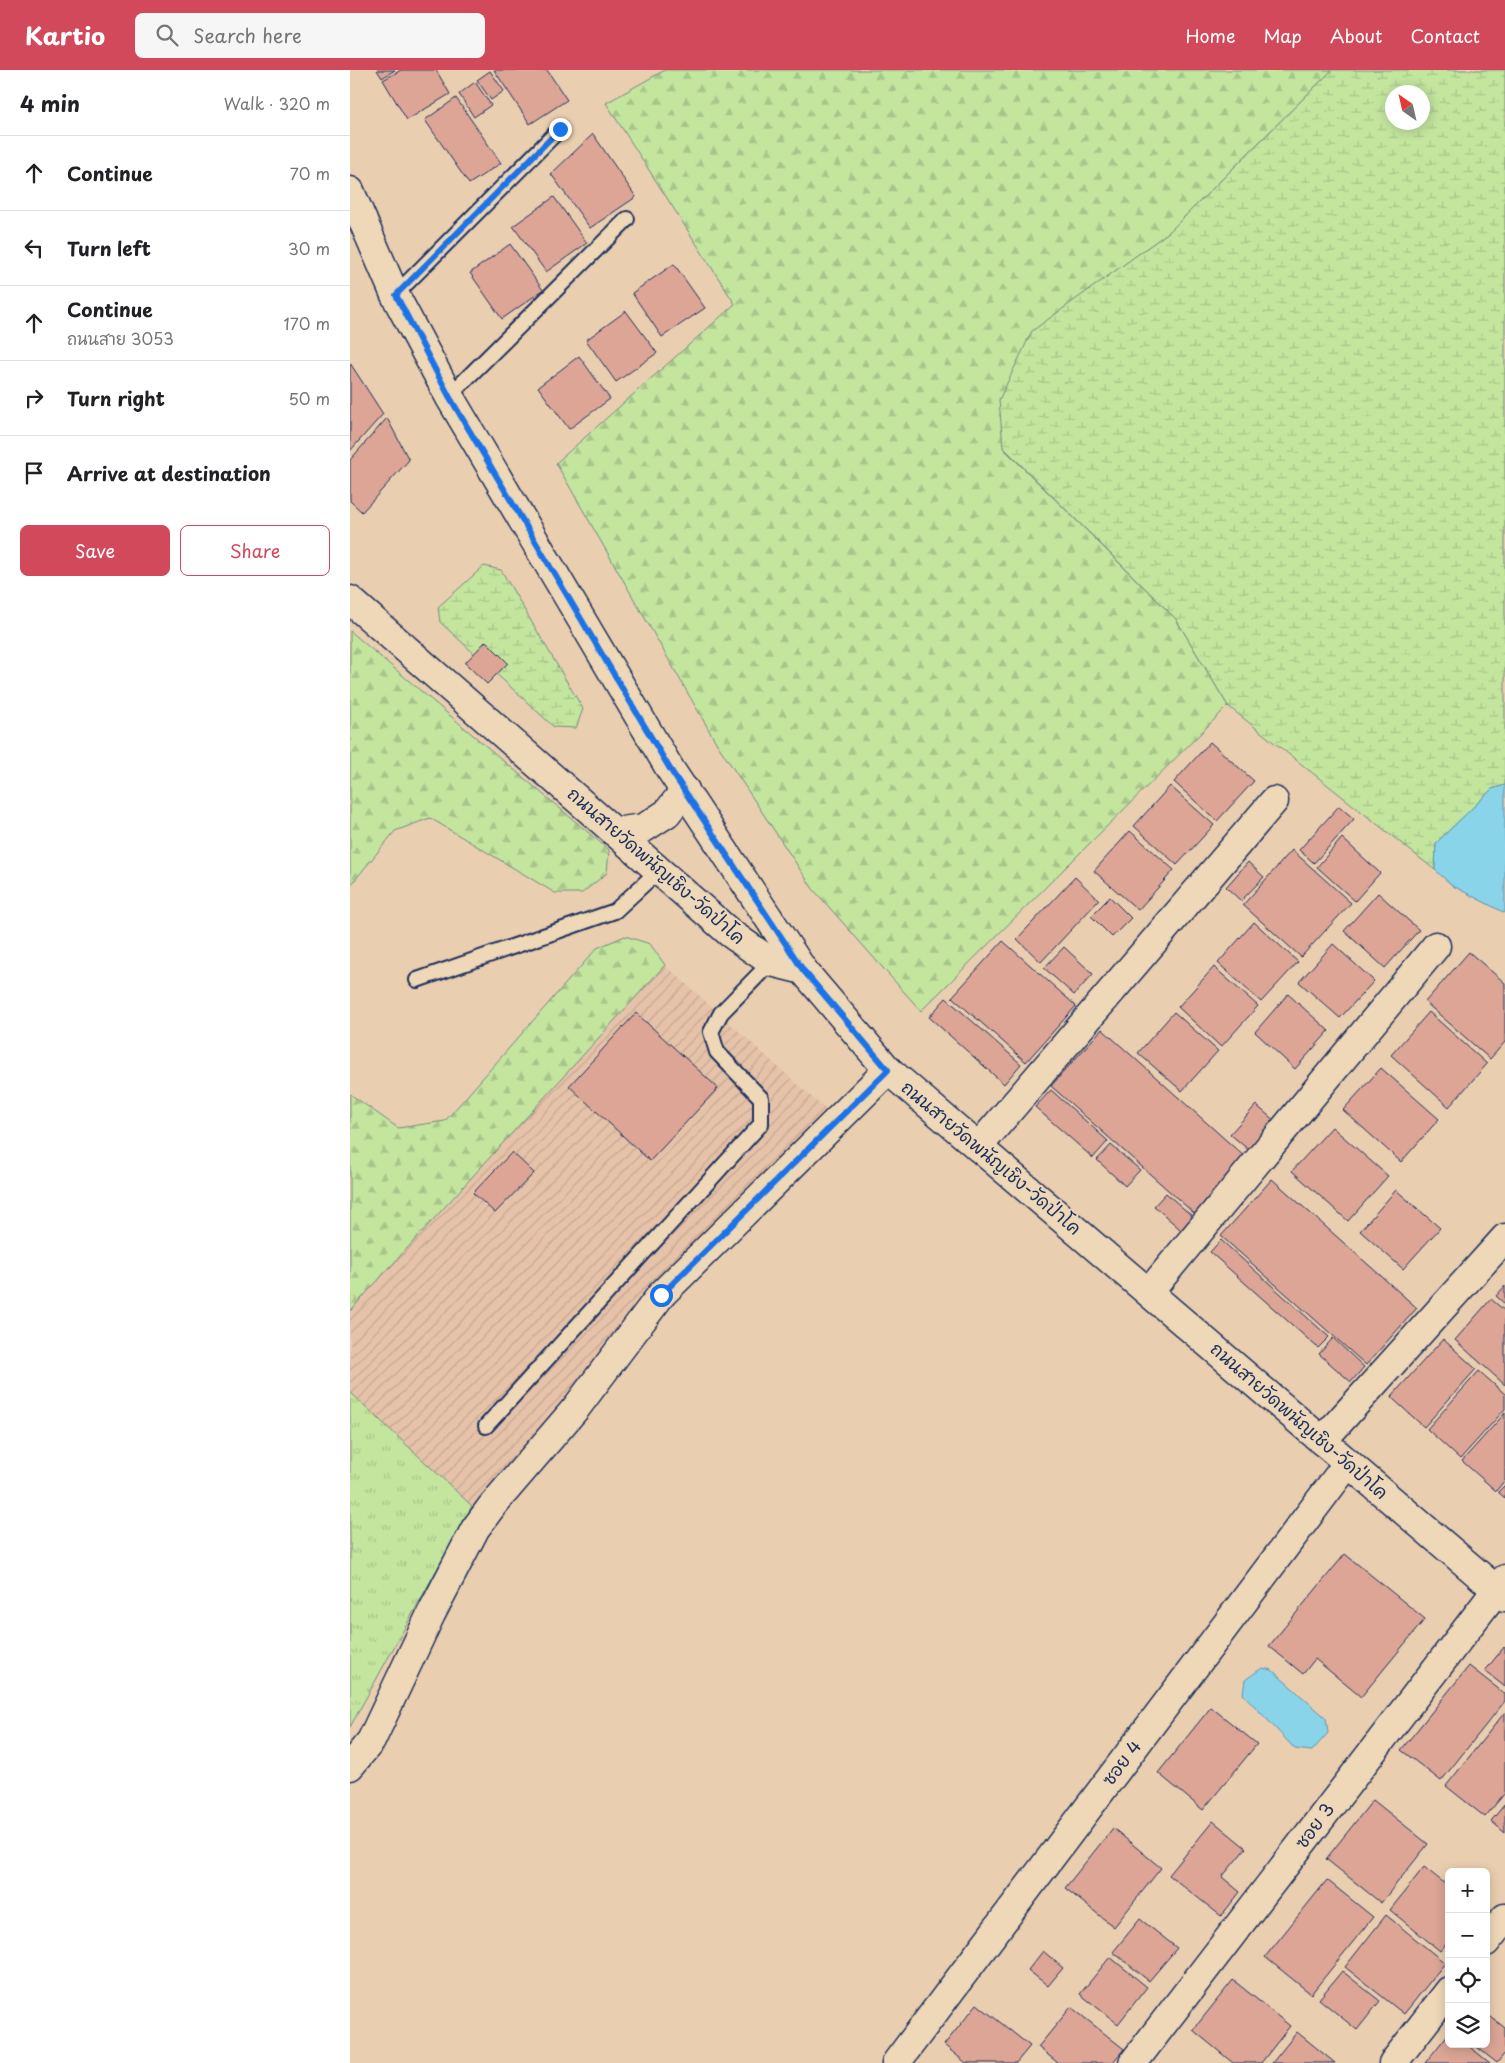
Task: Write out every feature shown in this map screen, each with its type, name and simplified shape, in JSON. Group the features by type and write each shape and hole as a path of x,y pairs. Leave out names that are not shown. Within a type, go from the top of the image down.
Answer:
{"street":[{"path":"350,191 396,295 449,396 670,769 803,970"},
{"name":"ถนนสายวัดพนัญเชิง-วัดป่าโค","path":"350,600 730,933 771,962 803,970 888,1070 1348,1463 1502,1588"},
{"path":"614,832 644,828 666,813 685,790"},
{"path":"978,1146 1274,800"},
{"path":"1149,1292 1436,946"},
{"path":"350,1766 372,1742 431,1614 475,1529 492,1506 576,1408 661,1295 888,1070"},
{"path":"1322,1441 1505,1238"},
{"name":"ซอย 4","path":"896,2063 1348,1463"},
{"name":"ซอย 3","path":"1133,2063 1502,1588"},
{"path":"1490,1937 1505,1918"},
{"path":"1393,2063 1445,1996"}],"lane":[{"path":"396,295 560,129"},
{"path":"449,396 627,219"},
{"path":"417,980 615,911 658,871"},
{"path":"486,1426 761,1124 761,1098 717,1052 711,1032 721,1013 771,962"}],"shaded area":[{"path":"665,965 825,1109 650,1291 563,1406 472,1506 350,1392 350,1311"}],"green space":[{"path":"665,70 1332,70 1169,232 1033,331 1003,448 1176,619 1228,706 921,1011 813,889 717,744 556,463 735,304 606,103"},
{"path":"1332,70 1505,70 1505,785 1492,789 1436,843 1435,870 1228,706 1176,619 1003,447 999,400 1032,331 1169,232"},
{"path":"484,566 501,570 583,709 576,728 554,727 440,622 438,607"},
{"path":"350,631 609,850 607,873 582,893 555,893 430,818 395,831 350,886"},
{"path":"625,936 650,944 665,965 350,1311 350,1094 398,1128 445,1121 597,948"},
{"path":"350,1392 472,1506 350,1727"}],"water":[{"path":"1505,785 1505,913 1453,886 1435,870 1436,843 1492,789"},
{"path":"1262,1668 1272,1670 1326,1718 1328,1733 1312,1751 1295,1749 1243,1694 1245,1680"}],"building":[{"path":"377,70 395,70 382,78"},
{"path":"401,70 436,70 450,94 407,120 383,80"},
{"path":"494,70 547,70 567,100 530,124"},
{"path":"490,71 504,91 491,100 477,80"},
{"path":"475,82 491,105 474,117 459,94"},
{"path":"456,98 501,163 469,184 425,120"},
{"path":"593,134 636,197 590,228 551,174"},
{"path":"554,197 587,243 546,272 513,226"},
{"path":"510,244 543,290 502,319 470,273"},
{"path":"674,264 705,308 662,337 632,293"},
{"path":"626,311 657,353 616,382 586,340"},
{"path":"579,356 610,399 569,429 538,387"},
{"path":"350,363 383,414 350,451"},
{"path":"387,418 409,460 362,512 350,501 350,460"},
{"path":"486,641 508,663 487,684 465,663"},
{"path":"1210,742 1254,781 1217,821 1174,782"},
{"path":"1170,786 1214,825 1177,865 1134,826"},
{"path":"1339,806 1354,819 1314,863 1299,850"},
{"path":"1130,831 1174,870 1138,910 1094,871"},
{"path":"1342,838 1380,873 1355,901 1317,867"},
{"path":"1292,850 1351,903 1301,957 1243,905"},
{"path":"1248,862 1264,877 1241,901 1226,887"},
{"path":"1075,877 1099,900 1041,962 1017,939"},
{"path":"1378,893 1419,930 1385,968 1344,931"},
{"path":"1110,897 1131,918 1112,937 1091,916"},
{"path":"1254,922 1298,962 1261,1002 1218,963"},
{"path":"1003,941 1076,1006 1026,1062 952,997"},
{"path":"1333,944 1374,981 1340,1018 1299,982"},
{"path":"1064,947 1093,974 1074,995 1044,968"},
{"path":"1469,952 1505,983 1505,1042 1490,1059 1425,1002"},
{"path":"1214,967 1258,1006 1221,1047 1178,1007"},
{"path":"1288,994 1329,1031 1295,1069 1255,1032"},
{"path":"946,998 1021,1064 1004,1084 929,1017"},
{"path":"1174,1012 1218,1051 1182,1091 1138,1053"},
{"path":"1429,1012 1487,1064 1449,1107 1391,1055"},
{"path":"636,1013 718,1088 650,1161 569,1086"},
{"path":"1102,1029 1246,1158 1196,1215 1051,1086"},
{"path":"1381,1068 1439,1119 1401,1162 1343,1110"},
{"path":"1051,1090 1108,1141 1093,1158 1035,1107"},
{"path":"1256,1105 1276,1122 1250,1151 1230,1134"},
{"path":"1332,1127 1388,1176 1348,1221 1292,1171"},
{"path":"1111,1145 1140,1170 1125,1186 1097,1160"},
{"path":"512,1152 534,1173 495,1213 473,1193"},
{"path":"1272,1179 1417,1308 1366,1365 1221,1236"},
{"path":"1396,1190 1440,1228 1403,1269 1360,1231"},
{"path":"1166,1193 1193,1217 1181,1230 1154,1206"},
{"path":"1221,1240 1329,1337 1318,1348 1210,1252"},
{"path":"1505,1286 1505,1304 1496,1296"},
{"path":"1491,1299 1505,1311 1505,1385 1455,1340"},
{"path":"1333,1338 1364,1367 1351,1382 1319,1354"},
{"path":"1443,1339 1476,1369 1424,1427 1391,1397"},
{"path":"1479,1371 1505,1394 1505,1409 1460,1459 1427,1429"},
{"path":"1505,1413 1505,1480 1496,1491 1462,1461"},
{"path":"1505,1485 1505,1498 1498,1492"},
{"path":"1345,1554 1425,1619 1361,1697 1315,1659 1303,1674 1269,1646"},
{"path":"1505,1648 1505,1687 1485,1671"},
{"path":"1469,1666 1505,1694 1505,1701 1441,1781 1401,1750"},
{"path":"1211,1707 1257,1744 1203,1810 1158,1773"},
{"path":"1505,1712 1505,1793 1485,1817 1446,1786"},
{"path":"1373,1800 1428,1844 1381,1903 1326,1859"},
{"path":"1505,1804 1505,1833 1491,1821"},
{"path":"1213,1821 1246,1848 1222,1877 1240,1892 1221,1916 1169,1875"},
{"path":"1113,1828 1161,1868 1114,1927 1065,1888"},
{"path":"1424,1867 1445,1884 1445,1945 1440,1951 1390,1910"},
{"path":"1327,1880 1373,1917 1311,1994 1265,1957"},
{"path":"1386,1915 1445,1963 1404,2014 1345,1967"},
{"path":"1140,1919 1177,1948 1149,1981 1113,1952"},
{"path":"1043,1951 1063,1968 1048,1986 1028,1970"},
{"path":"1110,1957 1147,1987 1118,2024 1080,1994"},
{"path":"1342,1971 1380,2001 1357,2030 1319,1999"},
{"path":"1233,1980 1290,2026 1261,2063 1233,2063 1193,2030"},
{"path":"977,2004 1030,2046 1016,2063 966,2063 944,2045"},
{"path":"1071,2007 1124,2049 1112,2063 1058,2063 1038,2047"},
{"path":"1490,2016 1505,2028 1505,2053 1497,2063 1478,2048 1490,2048"},
{"path":"1297,2032 1335,2063 1272,2063"},
{"path":"1445,2038 1445,2048 1471,2048 1490,2063 1425,2063"}],"route":[{"path":"560,129 396,295 449,396 670,769 803,970 888,1070 661,1295"}]}
